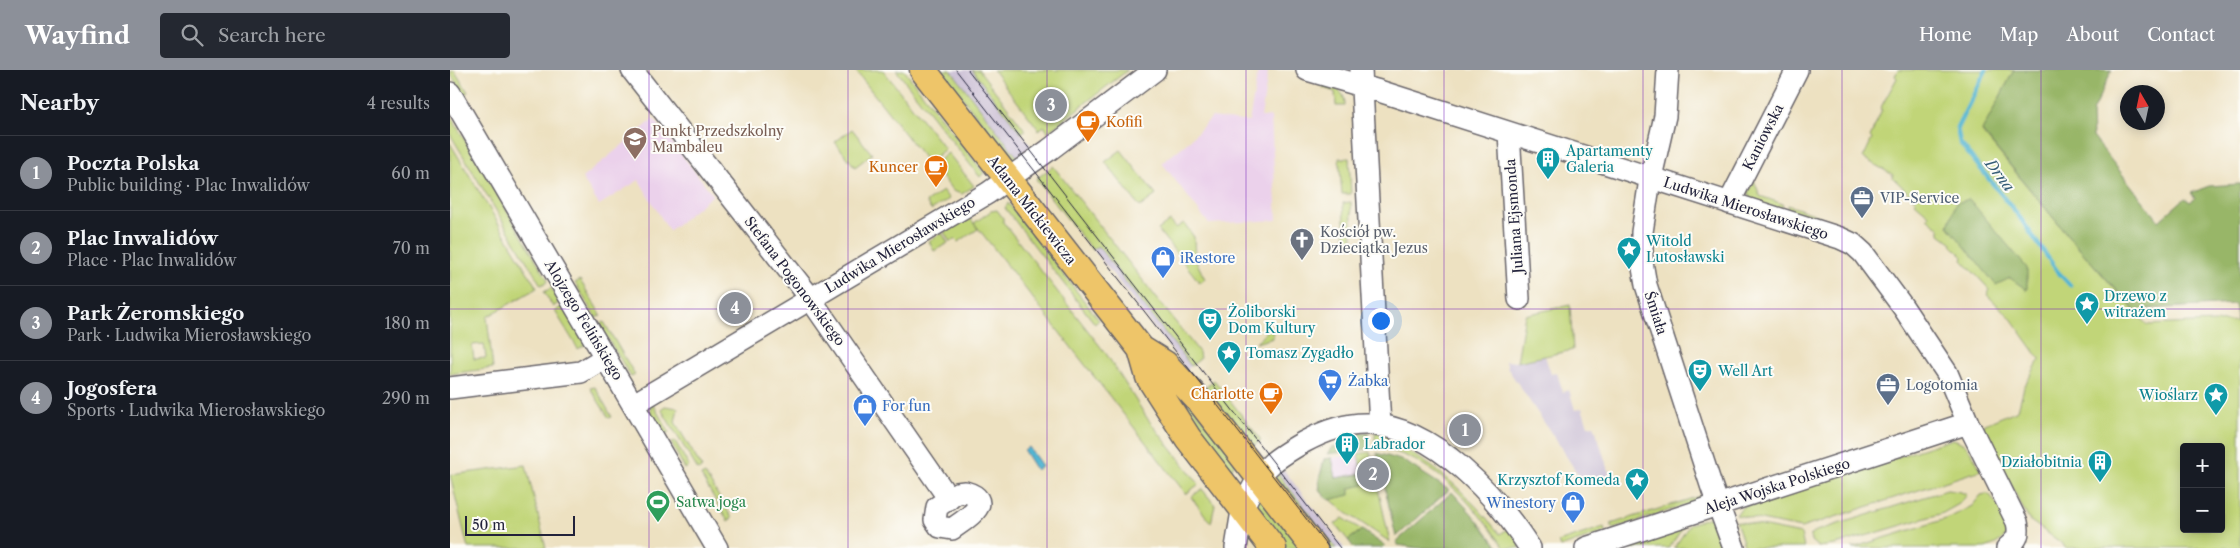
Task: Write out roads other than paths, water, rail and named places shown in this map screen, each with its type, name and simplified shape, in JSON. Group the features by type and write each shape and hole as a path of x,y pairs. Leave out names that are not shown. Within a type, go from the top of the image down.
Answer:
{"main road":[{"name":"Adama Mickiewicza","path":"923,70 1141,349 1165,364 1196,397 1259,475 1314,548"},
{"name":"Adama Mickiewicza","path":"1141,349 1149,377 1177,422 1200,455 1273,548"}],"street":[{"name":"Stefana Pogonowskiego","path":"632,70 810,298 949,499"},
{"name":"Ludwika Mierosławskiego","path":"634,404 1008,180 1155,70"},
{"name":"Ludwika Mierosławskiego","path":"1307,70 1361,78 1509,133 1840,238 1858,248 1903,307 1947,373 1968,423 2017,522 2019,533 2010,546"},
{"name":"Śmiała","path":"1668,70 1665,116 1650,178 1642,232 1644,274 1734,548"},
{"name":"Kaniowska","path":"1729,203 1797,70"},
{"path":"1361,78 1380,426"},
{"name":"Alojzego Felińskiego","path":"450,93 717,548"},
{"name":"Juliana Ejsmonda","path":"1509,133 1519,299"},
{"path":"450,388 581,372 606,357"},
{"name":"Aleja Wojska Polskiego","path":"1586,548 1968,423"},
{"path":"1236,548 1243,509 1259,475 1286,453 1316,436 1346,426 1370,424 1404,433 1443,454 1461,468 1495,501 1514,523 1530,548"}],"water":[{"path":"1029,447 1042,466 1036,470 1024,451"}],"waterway":[{"name":"Drna","path":"1986,70 1957,128 1960,143 2018,215 2058,272 2070,285"}],"tram line":[{"path":"956,70 1329,548"},
{"path":"968,70 1340,548"}],"place":[{"name":"Park Żeromskiego","path":"1051,105"},
{"name":"Kofifi","path":"1088,143"},
{"name":"Punkt Przedszkolny Mambaleu","path":"635,160"},
{"name":"Apartamenty Galeria","path":"1548,180"},
{"name":"Kuncer","path":"936,188"},
{"name":"VIP-Service","path":"1862,219"},
{"name":"Kościół pw. Dzieciątka Jezus","path":"1302,261"},
{"name":"Witold Lutosławski","path":"1629,270"},
{"name":"iRestore","path":"1163,279"},
{"name":"Jogosfera","path":"735,308"},
{"name":"Drzewo z witrażem","path":"2087,325"},
{"name":"Żoliborski Dom Kultury","path":"1210,341"},
{"name":"Tomasz Zygadło","path":"1229,374"},
{"name":"Well Art","path":"1700,392"},
{"name":"Żabka","path":"1330,402"},
{"name":"Logotomia","path":"1888,406"},
{"name":"Charlotte","path":"1271,415"},
{"name":"Wioślarz","path":"2216,416"},
{"name":"For fun","path":"865,427"},
{"name":"Poczta Polska","path":"1465,430"},
{"name":"Labrador","path":"1347,465"},
{"name":"Plac Inwalidów","path":"1373,474"},
{"name":"Działobitnia","path":"2100,483"},
{"name":"Krzysztof Komeda","path":"1637,501"},
{"name":"Satwa joga","path":"658,523"},
{"name":"Winestory","path":"1573,524"}]}
